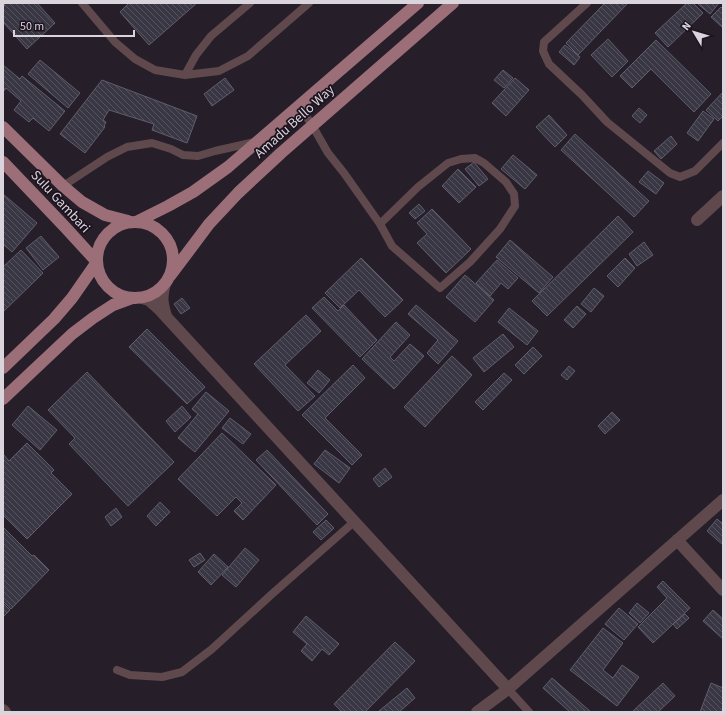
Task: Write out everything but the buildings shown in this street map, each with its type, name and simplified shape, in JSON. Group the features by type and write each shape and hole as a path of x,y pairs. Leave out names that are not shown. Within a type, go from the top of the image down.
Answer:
{"main road":[{"name":"Amadu Bello Way","path":"133,221 168,206 193,192 228,167 418,3"},
{"name":"Amadu Bello Way","path":"168,280 209,224 238,193 312,125 453,3"},
{"path":"3,127 63,186 94,210 105,215 147,223 162,232 172,248 174,257 173,267 168,280 158,290 151,295 113,305 93,318 72,334 3,399"},
{"name":"Sulu Gambari","path":"3,162 97,262"},
{"path":"133,221 120,224 105,236 97,252 97,262 98,271 102,280 108,287 123,297 137,298"},
{"path":"3,368 54,319 72,298 97,262"}],"street":[{"path":"697,220 723,196"},
{"path":"167,319 162,304 162,292 168,280"},
{"path":"137,298 149,300 159,309 508,689"},
{"path":"477,712 508,689 723,500"},
{"path":"677,540 723,590"}],"lane":[{"path":"82,3 115,42 135,59 155,70 185,74 219,71 248,56 309,3"},
{"path":"185,74 196,55 211,36 250,3"},
{"path":"587,3 544,42 543,51 549,64 582,95 607,122 670,173 680,177 695,171 723,143"},
{"path":"299,106 328,153 380,224 392,246 440,288 470,262 500,229 515,206 514,194 506,182 484,163 475,158 461,159 448,163 418,187 380,224"},
{"path":"63,186 107,157 127,148 152,143 171,149 183,155 198,156 260,140"},
{"path":"116,670 130,675 162,677 182,672 212,649 354,521"},
{"path":"508,689 529,712"}]}
